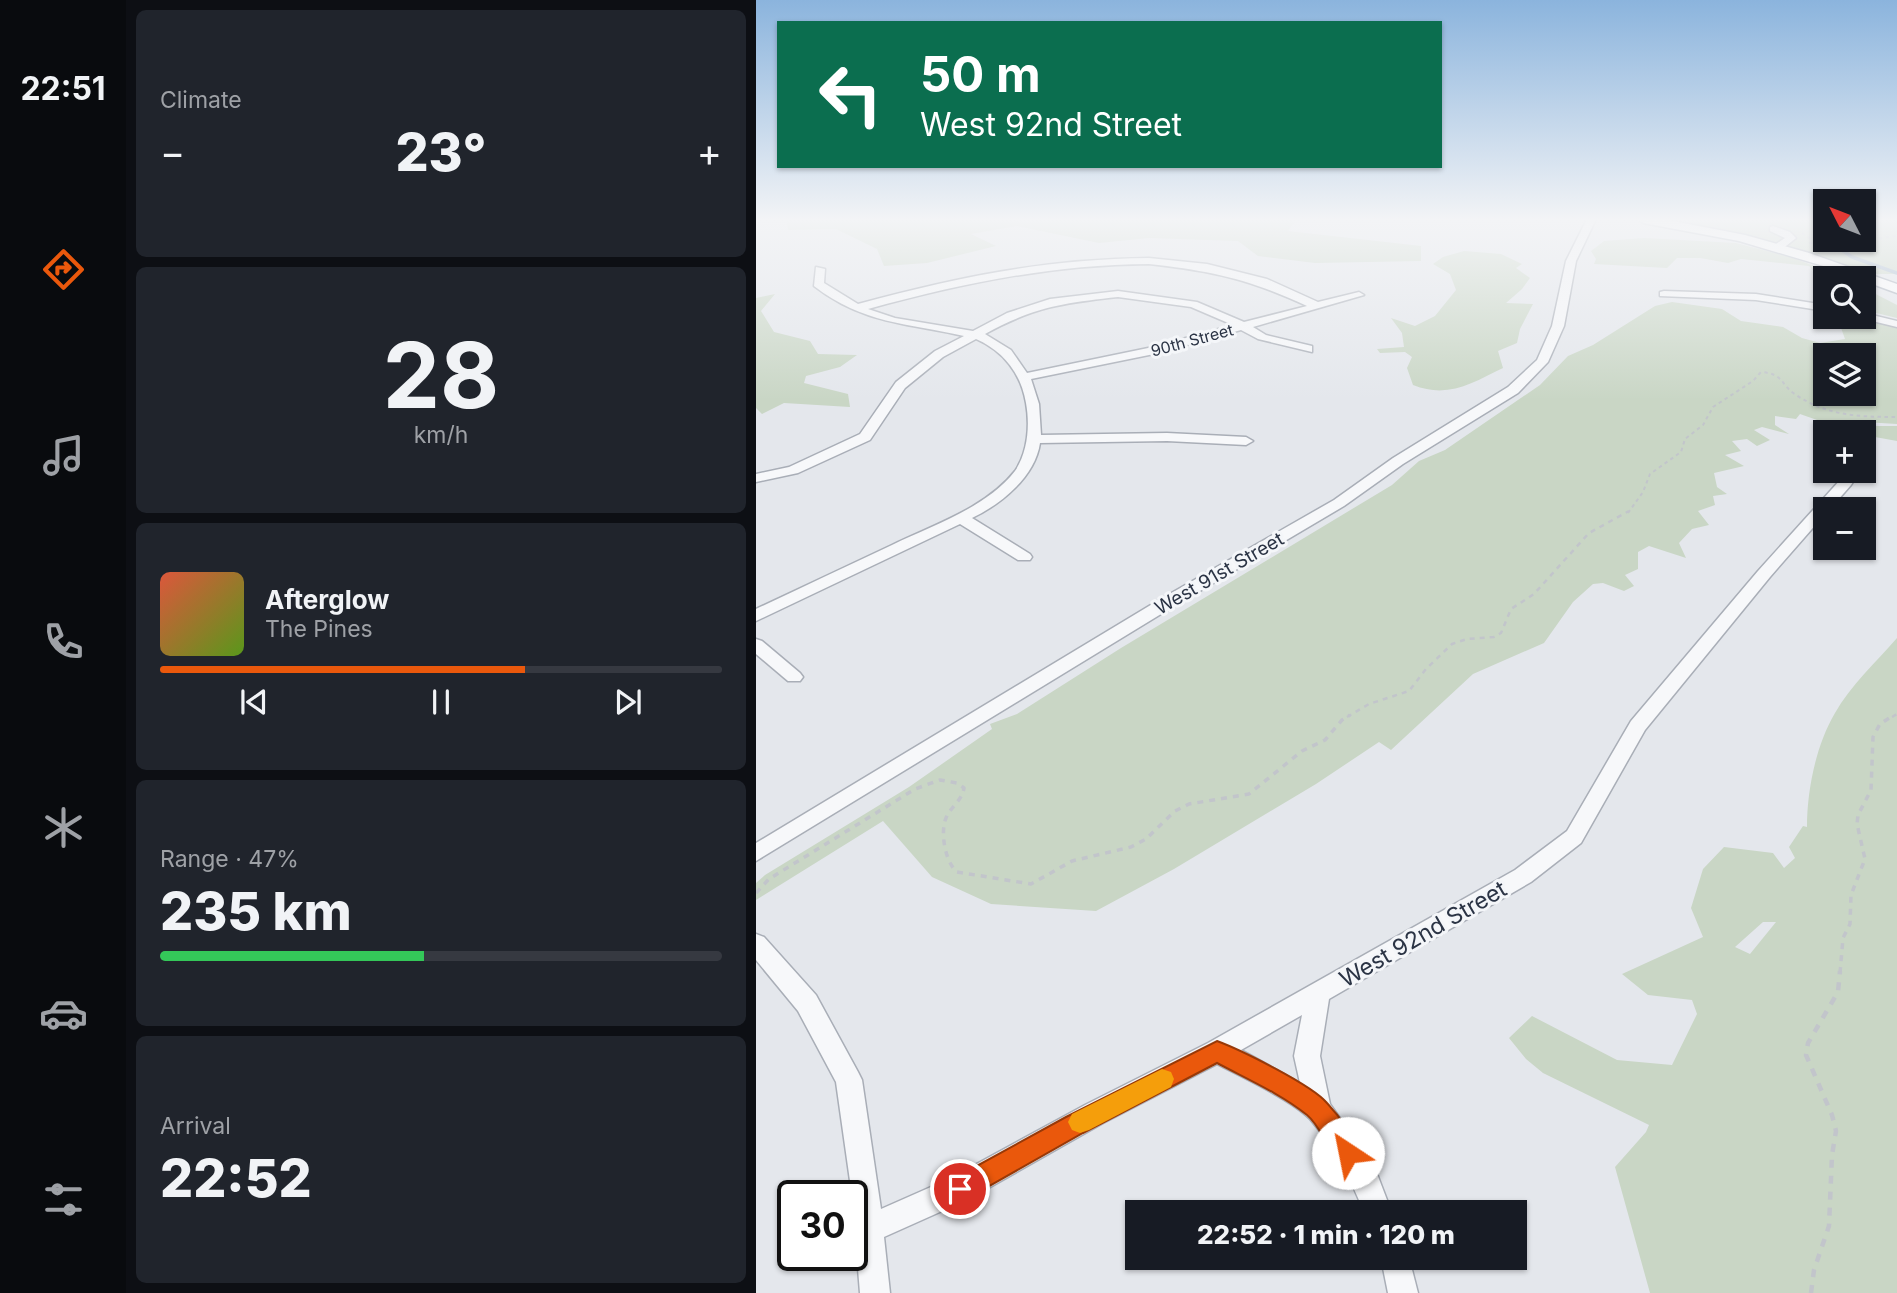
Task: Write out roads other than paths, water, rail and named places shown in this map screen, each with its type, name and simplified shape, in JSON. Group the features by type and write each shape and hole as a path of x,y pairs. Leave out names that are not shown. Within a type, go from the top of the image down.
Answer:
{"main road":[{"path":"1871,279 1897,289"}],"street":[{"path":"756,616 961,518 1004,490 1029,462 1035,439 1034,407 1024,377 1007,352 993,343 971,335 880,318 818,284 816,279"},
{"path":"858,308 973,279"},
{"path":"1257,279 1287,289 1317,306"},
{"name":"West 91st Street","path":"756,853 1160,607 1339,503 1398,461 1513,390 1542,362 1558,326 1567,279"},
{"path":"756,478 819,461 865,437 900,385 939,354 971,335 1031,307 1080,297 1118,294 1193,304 1272,340 1308,349"},
{"path":"1664,294 1756,298 1813,305"},
{"name":"90th Street","path":"1024,377 1099,363 1359,295"},
{"path":"1876,319 1897,324"},
{"path":"1035,439 1116,436 1246,441"},
{"name":"West 92nd Street","path":"869,1229 960,1189 1083,1120 1217,1051 1523,876 1574,837 1639,726 1764,575 1845,483"},
{"path":"961,518 1024,557"},
{"path":"756,645 794,677"},
{"path":"756,944 807,1003 849,1080 869,1229 874,1293"},
{"path":"1318,995 1307,1055 1318,1109"},
{"path":"1217,1051 1270,1078 1318,1109 1364,1176 1373,1200"},
{"path":"1398,1270 1403,1293"}]}
